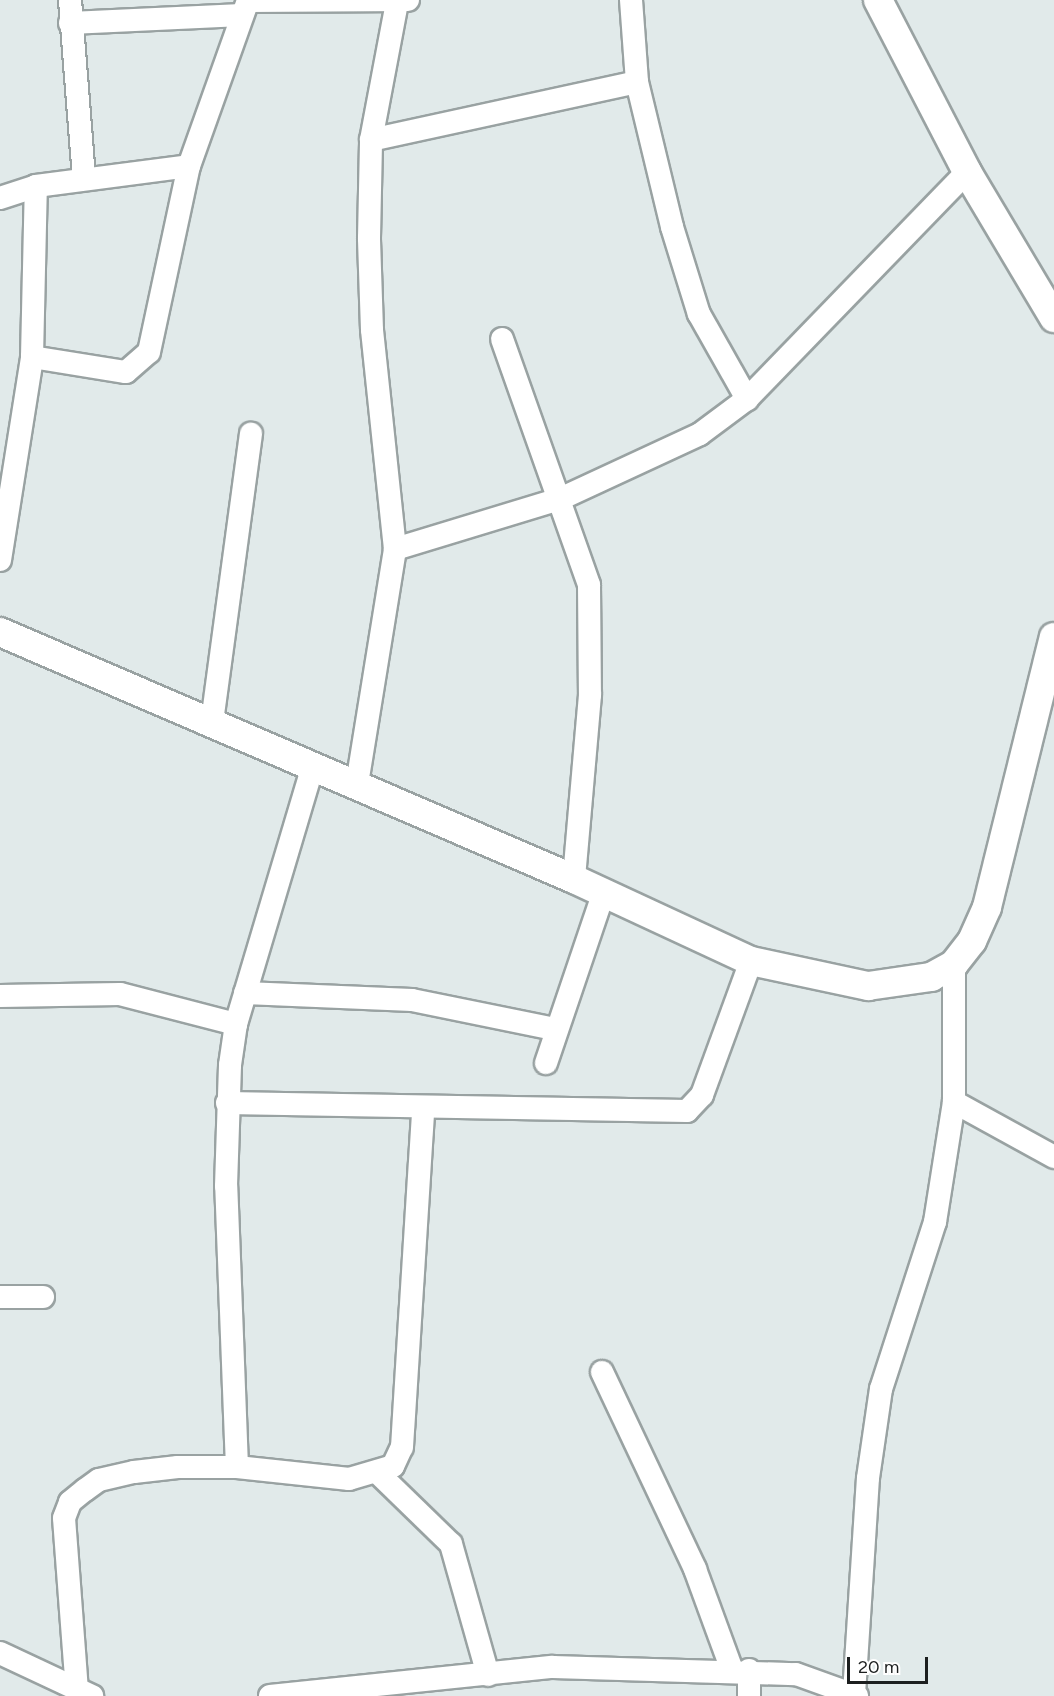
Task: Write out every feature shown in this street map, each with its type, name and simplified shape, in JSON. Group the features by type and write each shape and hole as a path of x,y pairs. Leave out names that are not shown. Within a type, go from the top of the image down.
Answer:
{"street":[{"path":"631,0 637,82 699,314 747,399"},
{"path":"878,0 967,172 1054,318"},
{"path":"84,179 70,11 403,1 371,140 372,330 395,549 357,784"},
{"path":"32,357 126,372 143,363 150,352 189,166 246,6"},
{"path":"371,140 637,82"},
{"path":"0,198 36,186 189,166"},
{"path":"395,549 560,499 700,434 747,399 967,172"},
{"path":"0,561 32,357 36,186"},
{"path":"502,339 584,565 592,620 574,879"},
{"path":"212,722 251,435"},
{"path":"1,636 357,784 604,892 751,961 868,986 931,977 954,964 972,941 987,907 1054,637"},
{"path":"237,1467 227,1103 236,1024 313,766"},
{"path":"546,1063 555,1029 604,892"},
{"path":"227,1103 423,1110 687,1111 702,1095 751,961"},
{"path":"270,1696 554,1667 741,1670 816,1678 855,1695 868,1478 881,1389 935,1222 954,1102 954,964"},
{"path":"245,993 412,1000 555,1029"},
{"path":"0,996 120,994 236,1024"},
{"path":"954,1102 1054,1157"},
{"path":"84,1693 64,1518 70,1502 99,1480 134,1472 237,1467 349,1479 379,1474 393,1466 402,1448 423,1110"},
{"path":"0,1297 43,1297"},
{"path":"602,1372 741,1670 749,1696"},
{"path":"379,1474 451,1544 488,1675"},
{"path":"0,1653 84,1693"}]}
